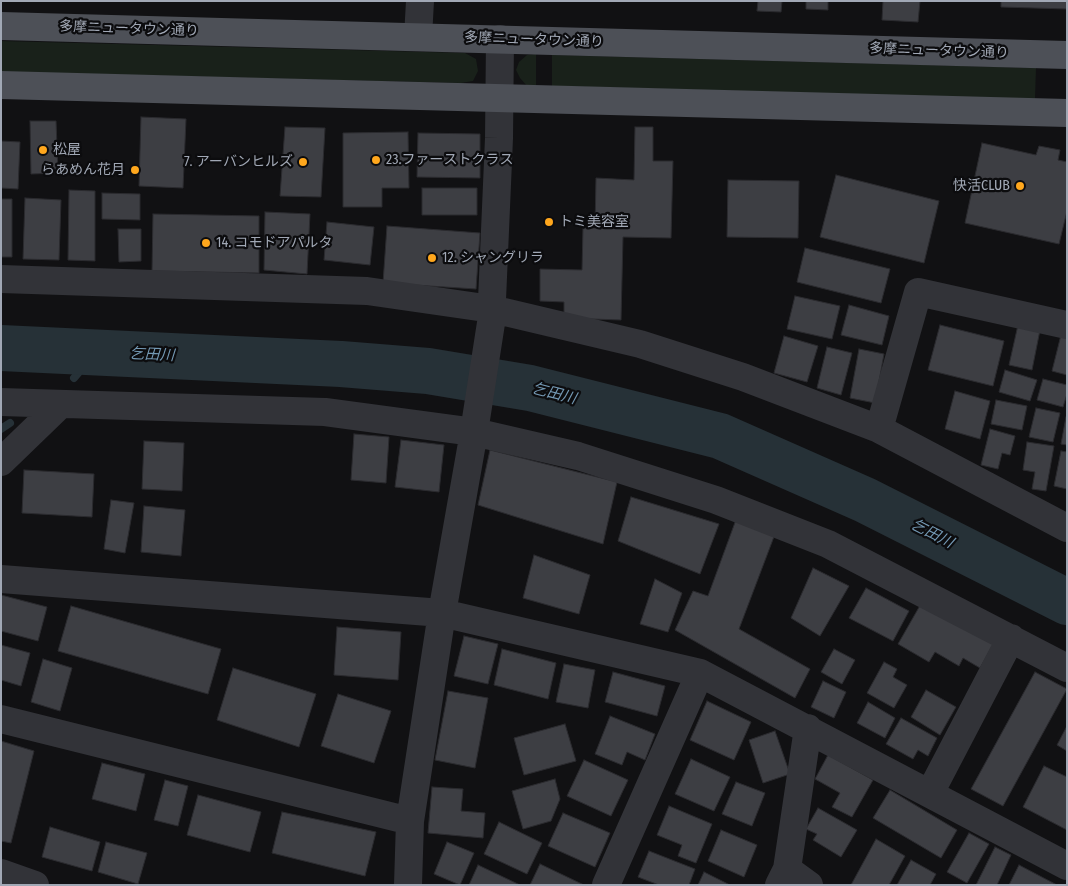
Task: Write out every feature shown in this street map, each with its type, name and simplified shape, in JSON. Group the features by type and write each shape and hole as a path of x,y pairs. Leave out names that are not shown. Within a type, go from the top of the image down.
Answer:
{"main road":[{"name":"多摩ニュータウン通り","path":"1,26 1067,55"},
{"path":"1,85 1067,113"}],"street":[{"path":"418,37 420,1"},
{"path":"408,885 410,821 442,614 491,321 500,98 500,39"},
{"path":"1,279 367,291 491,321 640,344 743,377 879,429 1067,528"},
{"path":"879,429 918,292 1067,325"},
{"path":"1,402 325,412 475,420 578,456 716,500 828,544 1067,668"},
{"path":"1,462 61,404"},
{"path":"1,579 442,614 700,673 808,728 1067,866"},
{"path":"930,793 1011,638"},
{"path":"606,885 700,673"},
{"path":"1,719 410,821"},
{"path":"808,728 783,877 809,885"},
{"path":"1,873 35,885"}],"shaded area":[{"path":"1,41 465,53 476,59 478,71 473,81 461,83 1,72"},
{"path":"536,54 536,87 527,86 516,70 519,62 527,55"},
{"path":"552,55 1036,68 1035,99 552,86"}],"building":[{"path":"758,1 782,1 781,12 757,11"},
{"path":"806,1 828,1 828,10 806,9"},
{"path":"883,1 920,1 918,22 882,20"},
{"path":"1001,1 1067,1 1067,9 1001,7"},
{"path":"141,117 186,119 183,188 139,186"},
{"path":"30,121 56,121 58,173 31,174"},
{"name":"7. アーバンヒルズ","path":"285,127 325,128 321,197 280,196"},
{"path":"635,127 653,127 653,161 673,161 671,238 623,237 621,320 564,318 564,302 540,301 540,269 582,270 583,228 595,228 596,178 634,180"},
{"name":"23.ファーストクラス","path":"408,132 409,188 382,188 382,207 343,207 343,133"},
{"path":"418,133 480,134 480,178 417,177"},
{"path":"1,141 20,142 18,189 1,188"},
{"name":"快活CLUB","path":"982,143 1036,155 1039,146 1060,150 1058,160 1067,162 1067,211 1059,244 965,223"},
{"path":"836,175 939,201 924,263 820,237"},
{"path":"728,180 799,181 798,238 727,237"},
{"path":"422,188 477,188 477,215 422,215"},
{"path":"69,190 95,191 95,261 68,260"},
{"path":"102,193 140,194 140,220 102,219"},
{"path":"25,198 61,200 59,260 23,259"},
{"path":"1,199 12,199 12,257 1,257"},
{"path":"265,212 310,214 307,274 264,270"},
{"name":"14. コモドアパルタ","path":"153,214 259,216 259,273 152,271"},
{"path":"327,222 374,227 370,265 324,260"},
{"name":"12. シャングリラ","path":"387,226 480,233 476,289 383,283"},
{"path":"118,229 141,229 141,261 119,262"},
{"path":"805,248 890,269 881,303 797,282"},
{"path":"795,296 840,306 832,339 787,329"},
{"path":"849,305 889,316 882,345 841,335"},
{"path":"940,325 1004,341 993,386 928,370"},
{"path":"1018,325 1040,330 1032,370 1009,365"},
{"path":"1061,335 1067,337 1067,375 1052,371"},
{"path":"784,336 818,346 807,382 774,373"},
{"path":"827,347 852,353 841,395 817,388"},
{"path":"859,349 884,354 875,403 850,398"},
{"path":"1005,370 1037,380 1030,401 999,392"},
{"path":"1043,379 1067,385 1067,394 1063,407 1037,400"},
{"path":"955,391 990,401 980,439 945,429"},
{"path":"996,400 1027,406 1022,430 991,424"},
{"path":"1036,408 1060,413 1053,442 1029,437"},
{"path":"1067,417 1067,445 1061,444"},
{"path":"990,429 1015,436 1010,455 1002,453 998,469 981,465"},
{"path":"354,434 389,437 386,483 351,480"},
{"path":"401,440 444,445 439,492 395,487"},
{"path":"144,441 184,443 182,491 142,489"},
{"path":"1027,442 1054,446 1046,491 1032,489 1035,472 1023,470"},
{"path":"490,450 617,482 603,544 478,505"},
{"path":"1061,451 1067,452 1067,489 1054,486"},
{"path":"24,470 94,474 92,517 22,513"},
{"path":"631,497 719,524 700,574 618,541"},
{"path":"111,500 134,503 125,553 104,549"},
{"path":"144,506 185,510 181,556 141,552"},
{"path":"737,517 775,534 739,629 810,669 795,698 675,630 693,591 708,596"},
{"path":"534,555 590,575 579,614 523,598"},
{"path":"813,568 849,586 820,636 791,618"},
{"path":"655,579 682,593 668,632 640,624"},
{"path":"866,588 909,611 893,641 849,618"},
{"path":"1,595 47,607 38,641 1,631"},
{"path":"922,602 994,643 980,668 963,658 959,666 935,652 929,662 898,644"},
{"path":"71,606 221,649 208,694 58,651"},
{"path":"337,627 401,632 398,680 334,675"},
{"path":"464,636 498,644 488,684 454,676"},
{"path":"1,645 30,653 21,686 1,680"},
{"path":"502,649 556,663 548,699 494,685"},
{"path":"834,649 855,660 842,684 821,672"},
{"path":"43,659 72,668 60,711 31,702"},
{"path":"884,662 897,669 893,677 907,685 894,708 867,693"},
{"path":"564,664 595,670 588,708 556,702"},
{"path":"233,668 316,694 299,747 217,720"},
{"path":"613,672 665,686 657,716 605,702"},
{"path":"1035,672 1067,689 1003,806 971,789"},
{"path":"823,681 846,692 834,718 811,707"},
{"path":"926,690 956,707 940,735 911,717"},
{"path":"448,691 488,698 475,768 435,760"},
{"path":"338,694 391,711 374,763 321,746"},
{"path":"707,701 751,722 734,760 690,740"},
{"path":"868,702 895,718 885,738 857,723"},
{"path":"610,716 655,734 645,760 627,752 622,765 595,754"},
{"path":"901,718 937,738 928,756 918,750 913,759 886,744"},
{"path":"565,724 576,761 524,775 514,738"},
{"path":"1067,726 1067,751 1057,745"},
{"path":"775,731 790,774 763,783 749,740"},
{"path":"1,741 34,751 11,843 1,841"},
{"path":"828,755 873,780 852,817 832,807 840,793 815,779"},
{"path":"691,759 730,777 714,811 675,794"},
{"path":"584,760 628,780 611,816 567,796"},
{"path":"102,763 145,774 136,811 92,799"},
{"path":"1044,766 1067,777 1067,830 1023,807"},
{"path":"555,779 560,799 551,821 523,829 512,791"},
{"path":"165,780 188,786 178,826 154,820"},
{"path":"736,782 765,793 752,826 722,814"},
{"path":"432,787 463,789 461,811 485,813 483,838 428,833"},
{"path":"890,790 957,830 941,858 873,818"},
{"path":"198,795 261,812 250,852 187,835"},
{"path":"669,806 712,824 696,863 678,856 682,845 657,835"},
{"path":"818,808 857,830 841,857 813,840 817,834 806,829"},
{"path":"282,812 376,832 365,876 272,853"},
{"path":"563,813 610,833 595,867 548,846"},
{"path":"499,822 542,843 527,874 484,854"},
{"path":"50,827 100,842 92,871 42,857"},
{"path":"721,830 757,845 744,877 708,861"},
{"path":"969,833 989,844 967,883 947,872"},
{"path":"876,839 905,856 889,885 851,885"},
{"path":"106,842 147,853 138,884 98,872"},
{"path":"447,842 474,853 460,885 434,874"},
{"path":"995,847 1011,855 997,885 976,885"},
{"path":"649,851 695,869 689,885 659,885 638,877"},
{"path":"911,860 936,874 930,885 897,885"},
{"path":"540,864 584,885 530,885"},
{"path":"478,865 520,885 469,885"},
{"path":"1019,865 1057,885 1009,885"},
{"path":"704,872 730,885 698,885"}],"waterway":[{"name":"乞田川","path":"1,348 341,364 428,371 530,388 720,436 865,500 1067,602"},
{"path":"74,378 95,353"},
{"path":"1,429 10,423"}],"place":[{"name":"松屋","path":"43,150"},
{"name":"23.ファーストクラス","path":"376,160"},
{"name":"7. アーバンヒルズ","path":"303,162"},
{"name":"らあめん花月","path":"135,170"},
{"name":"快活CLUB","path":"1020,186"},
{"name":"トミ美容室","path":"549,222"},
{"name":"14. コモドアパルタ","path":"206,243"},
{"name":"12. シャングリラ","path":"432,258"}]}
